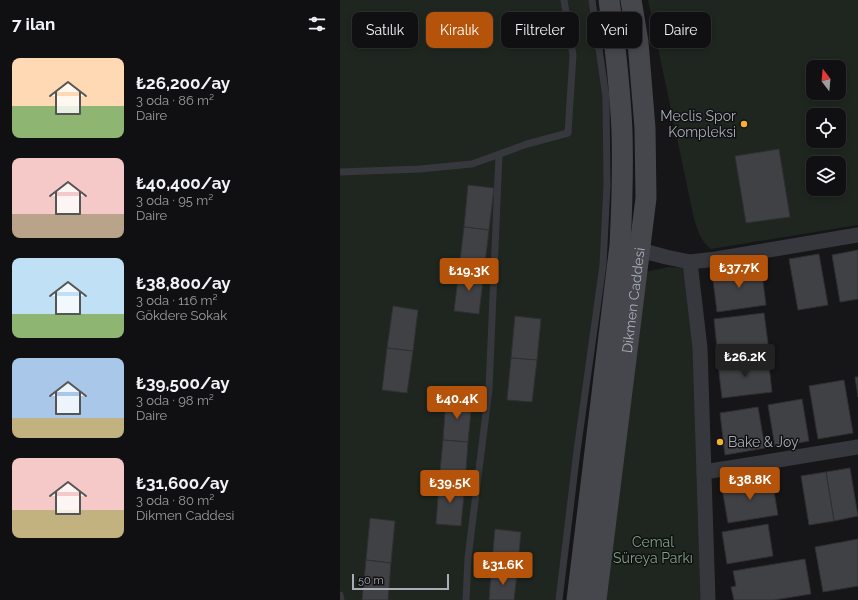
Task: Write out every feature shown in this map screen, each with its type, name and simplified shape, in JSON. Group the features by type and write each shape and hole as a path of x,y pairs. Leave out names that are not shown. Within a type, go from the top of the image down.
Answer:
{"main road":[{"name":"Dikmen Caddesi","path":"577,600 620,245 622,131 618,69 609,0"},
{"name":"Dikmen Caddesi","path":"596,600 646,198 646,128 638,42 631,0"},
{"path":"620,245 640,250"}],"street":[{"path":"640,250 690,262 858,235"},
{"path":"690,262 700,348 708,600"},
{"path":"704,472 858,447"}],"lane":[{"path":"340,172 420,169 472,164 526,144 568,133 573,55 564,0"},
{"path":"558,600 603,265 607,192 606,98 592,0"},
{"path":"466,600 468,558 489,389 499,155"},
{"path":"340,595 341,600"}],"green space":[{"path":"340,0 592,0 594,12 587,12 587,48 599,48 606,97 603,265 559,600 340,600"},
{"name":"Meclis Spor Kompleksi","path":"648,0 858,0 858,225 711,249 700,236 658,48 711,48 711,12 651,12"},
{"name":"Cemal Süreya Parkı","path":"668,267 688,268 696,347 704,600 597,600 641,273"}],"building":[{"path":"779,149 790,217 746,223 735,156"},
{"path":"468,185 494,188 489,230 464,227"},
{"path":"464,227 489,230 484,272 459,269"},
{"path":"858,250 858,299 840,302 832,255"},
{"path":"819,254 828,305 798,310 789,259"},
{"path":"761,266 766,305 717,312 712,272"},
{"path":"459,269 484,272 479,314 454,311"},
{"path":"393,306 418,310 413,351 387,348"},
{"path":"764,313 769,351 718,357 714,319"},
{"path":"515,316 541,319 537,360 511,358"},
{"path":"387,348 413,351 407,393 382,390"},
{"path":"768,357 772,392 722,398 718,364"},
{"path":"511,358 537,360 532,402 507,400"},
{"path":"855,377 858,377 858,397"},
{"path":"844,380 853,433 818,439 809,386"},
{"path":"446,398 472,400 468,442 443,440"},
{"path":"802,399 809,441 775,447 768,405"},
{"path":"758,407 765,448 725,455 720,413"},
{"path":"443,440 468,442 465,484 439,482"},
{"path":"850,468 858,516 834,521 826,472"},
{"path":"826,472 834,521 809,525 801,476"},
{"path":"772,479 778,515 728,523 722,488"},
{"path":"439,482 465,484 461,526 436,524"},
{"path":"370,518 395,521 391,563 366,560"},
{"path":"768,524 773,556 727,564 722,532"},
{"path":"495,529 521,532 517,574 491,572"},
{"path":"858,539 858,586 823,592 815,547"},
{"path":"805,559 811,594 774,600 734,600 731,587 736,586 733,571"},
{"path":"366,560 391,563 388,600 362,600"},
{"path":"491,572 517,574 514,600 489,600"}],"place":[{"name":"Meclis Spor Kompleksi","path":"744,124"},
{"name":"Bake & Joy","path":"720,442"}]}
